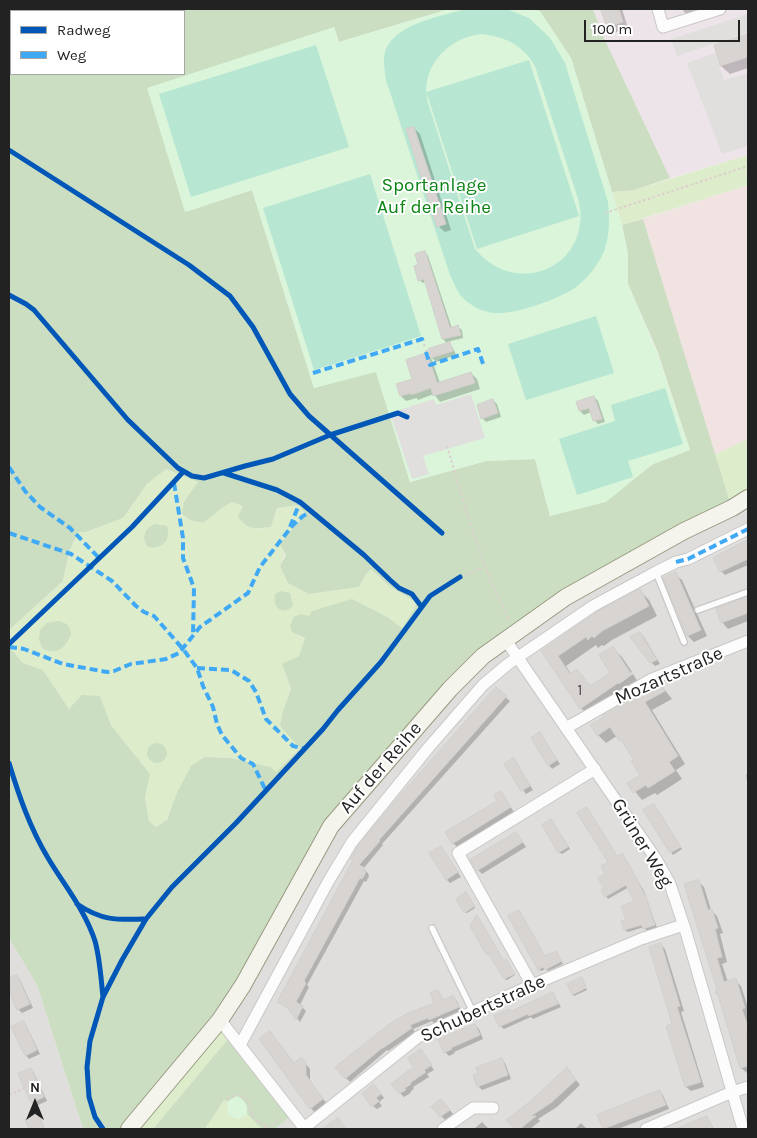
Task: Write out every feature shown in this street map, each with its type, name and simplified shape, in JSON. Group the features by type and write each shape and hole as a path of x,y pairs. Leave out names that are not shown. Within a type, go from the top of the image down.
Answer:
{"main road":[{"name":"Auf der Reihe","path":"129,1129 220,1020 243,985 331,826 450,689 483,656 574,593 684,531 740,506 748,498"}],"street":[{"path":"658,9 663,28 720,9"},
{"name":"Auf der Reihe","path":"240,1045 328,882 352,842 429,747 484,685 517,658 593,606 676,562 688,559 748,529"},
{"name":"Grüner Weg","path":"511,636 517,658 656,859 670,884 743,1129"},
{"name":"Mozartstraße","path":"566,728 652,679 748,641"},
{"path":"532,984 458,852 595,769"},
{"name":"Schubertstraße","path":"304,1128 418,1037 532,984 641,939 683,925"},
{"path":"220,1020 304,1128"},
{"path":"646,1129 748,1087"},
{"path":"442,1129 473,1108 493,1108"}],"lane":[{"path":"656,572 684,642"},
{"path":"698,610 748,592"},
{"path":"432,928 473,1012"}],"path":[{"path":"605,213 748,166"},
{"path":"447,446 484,567 511,636"},
{"path":"460,577 484,567"},
{"path":"9,1095 25,1088"},
{"path":"227,1100 234,1095 242,1096 248,1100 253,1118 267,1129 291,1111"},
{"path":"272,1126 275,1129"}],"shaded area":[{"path":"593,9 748,9 748,155 670,178 604,38"},
{"path":"748,14 748,32 677,56 671,39"},
{"path":"715,53 724,80 748,73 748,146 722,154 687,63"},
{"path":"748,185 748,439 714,455 643,219"},
{"path":"471,394 485,438 423,456 429,474 412,479 390,413 434,399 436,405"},
{"path":"748,505 748,1129 275,1129 293,1114 221,1020 332,827 453,690 569,598"},
{"path":"9,938 37,985 83,1129 9,1129"}],"green space":[{"path":"9,9 449,9 339,42 334,27 185,212 252,190 314,388 376,371 410,482 486,461 535,459 550,516 633,479 653,464 690,450 657,350 628,284 628,254 622,225 643,219 731,506 531,618 358,791 242,985 128,1129 83,1129 37,985 9,938 9,647 23,663 43,670 69,709 82,695 100,696 111,725 150,774 145,798 149,821 156,827 167,820 176,795 191,766 205,757 231,758 271,767 276,772 300,748 280,726 282,714 291,689 282,664 299,656 305,638 292,632 290,626 294,617 301,614 309,616 312,611 352,599 389,618 402,628 416,606 414,601 389,586 371,569 359,587 309,594 288,583 280,566 286,555 280,544 298,522 307,515 298,505 277,508 271,527 256,528 245,524 238,517 243,506 232,502 203,523 190,520 182,514 184,502 198,482 166,469 147,484 123,518 86,532 78,532 69,552 63,581 9,630"},
{"name":"Sportanlage Auf der Reihe","path":"449,9 529,9 540,11 571,58 622,225 628,254 628,284 656,350 690,450 653,464 606,502 550,516 535,459 486,461 410,482 376,372 314,388 252,190 185,212 147,88 334,27 339,42"},
{"path":"466,9 509,10 529,18 550,38 565,63 608,202 609,226 607,242 601,257 582,282 569,292 559,296 525,309 503,313 481,310 473,306 457,290 450,275 386,80 384,68 387,48 393,38 415,24","holes":["482,34 499,37 513,43 525,53 535,66 579,202 580,224 574,244 563,258 548,269 530,273 511,272 492,264 475,249 427,100 427,94 477,249 579,216 529,60 426,92 427,80 431,70 443,52 461,40"]},
{"path":"529,9 593,9 604,38 670,178 634,190 612,192 571,58 540,12"},
{"path":"316,45 349,147 191,197 159,94"},
{"path":"748,155 748,185 622,225 612,192 634,190"},
{"path":"370,174 421,336 314,370 263,208"},
{"path":"596,316 614,373 526,400 508,344"},
{"path":"665,388 683,444 628,461 633,477 577,495 559,439 615,421 611,405"},
{"path":"748,439 748,496 731,506 714,455"},
{"path":"166,469 198,482 182,514 190,520 203,523 232,502 244,506 258,529 271,527 277,508 298,505 307,515 298,522 280,566 288,583 309,594 359,587 371,569 389,586 414,601 416,606 402,628 389,618 297,636 305,638 299,656 284,671 291,689 282,714 300,747 276,773 271,767 231,758 204,757 176,795 167,820 156,827 149,821 145,798 150,774 111,725 100,696 69,709 43,670 23,663 9,647 9,630 63,581 69,552 78,532 86,532 123,518 147,484"},
{"path":"155,524 167,526 167,540 158,547 148,547 144,537 148,528"},
{"path":"280,591 290,593 293,606 289,609 282,610 276,607 275,594"},
{"path":"58,621 68,625 71,635 66,644 57,651 43,649 39,640 40,630 47,623"},
{"path":"157,743 164,746 167,753 164,760 157,763 150,760 147,753 150,746"},
{"path":"220,1019 229,1038 153,1129 128,1129"},
{"path":"229,1038 293,1114 275,1129 262,1129 247,1114 247,1106 237,1096 227,1102 224,1100 205,1129 153,1129"},
{"path":"237,1096 245,1103 247,1108 247,1114 238,1119 229,1115 227,1102"},
{"path":"224,1100 227,1102 229,1115 238,1119 247,1114 262,1129 205,1129"}],"building":[{"path":"601,9 619,9 623,22 607,27"},
{"path":"748,34 748,57 720,66 714,45"},
{"path":"414,127 446,224 437,227 406,129"},
{"path":"425,251 450,328 458,325 461,335 442,339 424,279 418,281 414,266 418,265 415,254"},
{"path":"450,342 453,351 431,358 428,349"},
{"path":"427,353 437,383 471,372 475,383 433,396 431,388 411,395 411,393 400,396 396,384 412,379 406,360"},
{"path":"594,396 602,419 593,421 589,408 579,411 576,402"},
{"path":"493,399 498,413 481,419 477,405"},
{"path":"748,540 748,559 720,572 713,558"},
{"path":"676,572 701,630 687,636 663,578"},
{"path":"640,589 649,606 602,631 594,638 592,636 588,640 586,637 558,656 570,674 577,669 590,686 610,673 599,655 613,646 631,674 580,709 541,651 597,612"},
{"path":"748,597 748,613 721,623 716,609"},
{"path":"640,632 657,660 650,663 630,637"},
{"path":"661,684 665,691 645,702 678,756 669,762 675,771 648,788 646,785 633,793 627,783 640,775 631,761 634,760 610,727 597,736 590,725"},
{"path":"496,687 507,696 359,865 365,868 364,871 366,872 362,879 360,878 304,981 306,983 296,1002 303,1006 296,1020 288,1008 277,1002 353,860 351,859 358,846"},
{"path":"540,732 557,760 548,766 531,738"},
{"path":"514,758 530,786 521,791 504,764"},
{"path":"501,791 511,807 452,844 445,832 497,801 494,795"},
{"path":"654,804 681,847 670,853 643,810"},
{"path":"587,807 617,856 622,853 630,866 646,897 655,925 643,929 642,925 624,930 621,921 626,920 621,906 634,901 626,885 605,897 601,890 604,888 598,878 605,874 601,866 608,862 577,813"},
{"path":"551,819 568,847 558,853 542,825"},
{"path":"516,832 523,842 477,871 470,860"},
{"path":"441,846 458,872 446,880 429,853"},
{"path":"699,880 708,910 712,909 718,928 715,929 722,957 717,958 724,982 736,978 745,1008 742,1009 748,1027 748,1035 746,1036 748,1066 740,1068 718,995 715,993 717,989 684,884"},
{"path":"466,892 475,906 464,913 456,899"},
{"path":"519,910 545,956 556,951 562,961 545,970 543,967 538,970 508,916"},
{"path":"477,915 504,961 506,959 515,974 504,979 488,953 486,954 470,926"},
{"path":"661,943 680,1006 677,1007 701,1082 685,1087 666,1026 672,1024 649,947"},
{"path":"17,975 30,1004 17,1010 9,991 9,978"},
{"path":"582,977 586,988 572,995 567,984"},
{"path":"438,990 443,1000 453,995 459,1007 429,1020 428,1018 410,1025 412,1028 382,1048 345,1079 335,1067 388,1025 404,1015 434,1003 430,993"},
{"path":"553,992 558,1004 529,1016 528,1014 499,1027 494,1015 510,1009 511,1011"},
{"path":"24,1021 37,1050 25,1056 11,1027"},
{"path":"475,1024 480,1035 444,1053 438,1040"},
{"path":"270,1031 294,1063 301,1057 306,1063 306,1075 323,1099 310,1109 259,1039"},
{"path":"421,1049 432,1065 424,1070 426,1072 410,1083 405,1088 406,1090 399,1094 391,1084 413,1067 408,1058"},
{"path":"502,1058 508,1075 477,1087 473,1075 478,1073 476,1068"},
{"path":"567,1067 576,1080 552,1102 531,1116 536,1116 520,1129 514,1129 506,1120 532,1100"},
{"path":"31,1068 44,1097 31,1103 18,1074"},
{"path":"374,1084 381,1094 376,1098 379,1101 372,1107 362,1094"},
{"path":"660,1090 666,1105 603,1129 597,1115"},
{"path":"441,1099 450,1110 440,1117 431,1107"},
{"path":"38,1114 45,1129 29,1129 25,1120"},
{"path":"707,1116 713,1129 676,1129"},
{"path":"338,1118 346,1129 322,1129"}],"marked path":[{"path":"313,373 422,339 424,344"},
{"path":"426,352 430,365 478,349 483,364"},
{"path":"9,467 25,491 40,507 70,528 99,558"},
{"path":"174,483 183,538 183,558 194,588 193,635"},
{"path":"290,527 300,502"},
{"path":"9,647 24,649 63,664 107,672 131,664 166,659 179,653 200,627 248,593 260,567 281,540 293,525 312,511"},
{"path":"676,562 688,559 748,529"},
{"path":"9,533 71,554 112,581 136,606 154,616 197,668 222,735 241,758 253,764 266,791"},
{"path":"197,668 231,670 249,681 256,692 266,719 293,746 306,749"}],"cycle path":[{"path":"9,150 189,265 230,296 253,327 290,394 309,416 442,533"},
{"path":"9,295 34,310 128,420 178,468 192,476 204,478 273,459 330,435 398,413 407,417"},
{"path":"9,644 132,527 183,472"},
{"path":"224,473 277,490 300,502 364,555 399,588 412,594 421,606"},
{"path":"103,1129 95,1117 89,1097 87,1067 90,1041 103,997 146,919 172,887 236,823 323,729 381,662 430,596 460,577"},
{"path":"9,763 30,823 48,858 80,908 91,930 98,955 103,997"},
{"path":"77,904 94,914 110,918 146,919"}]}
